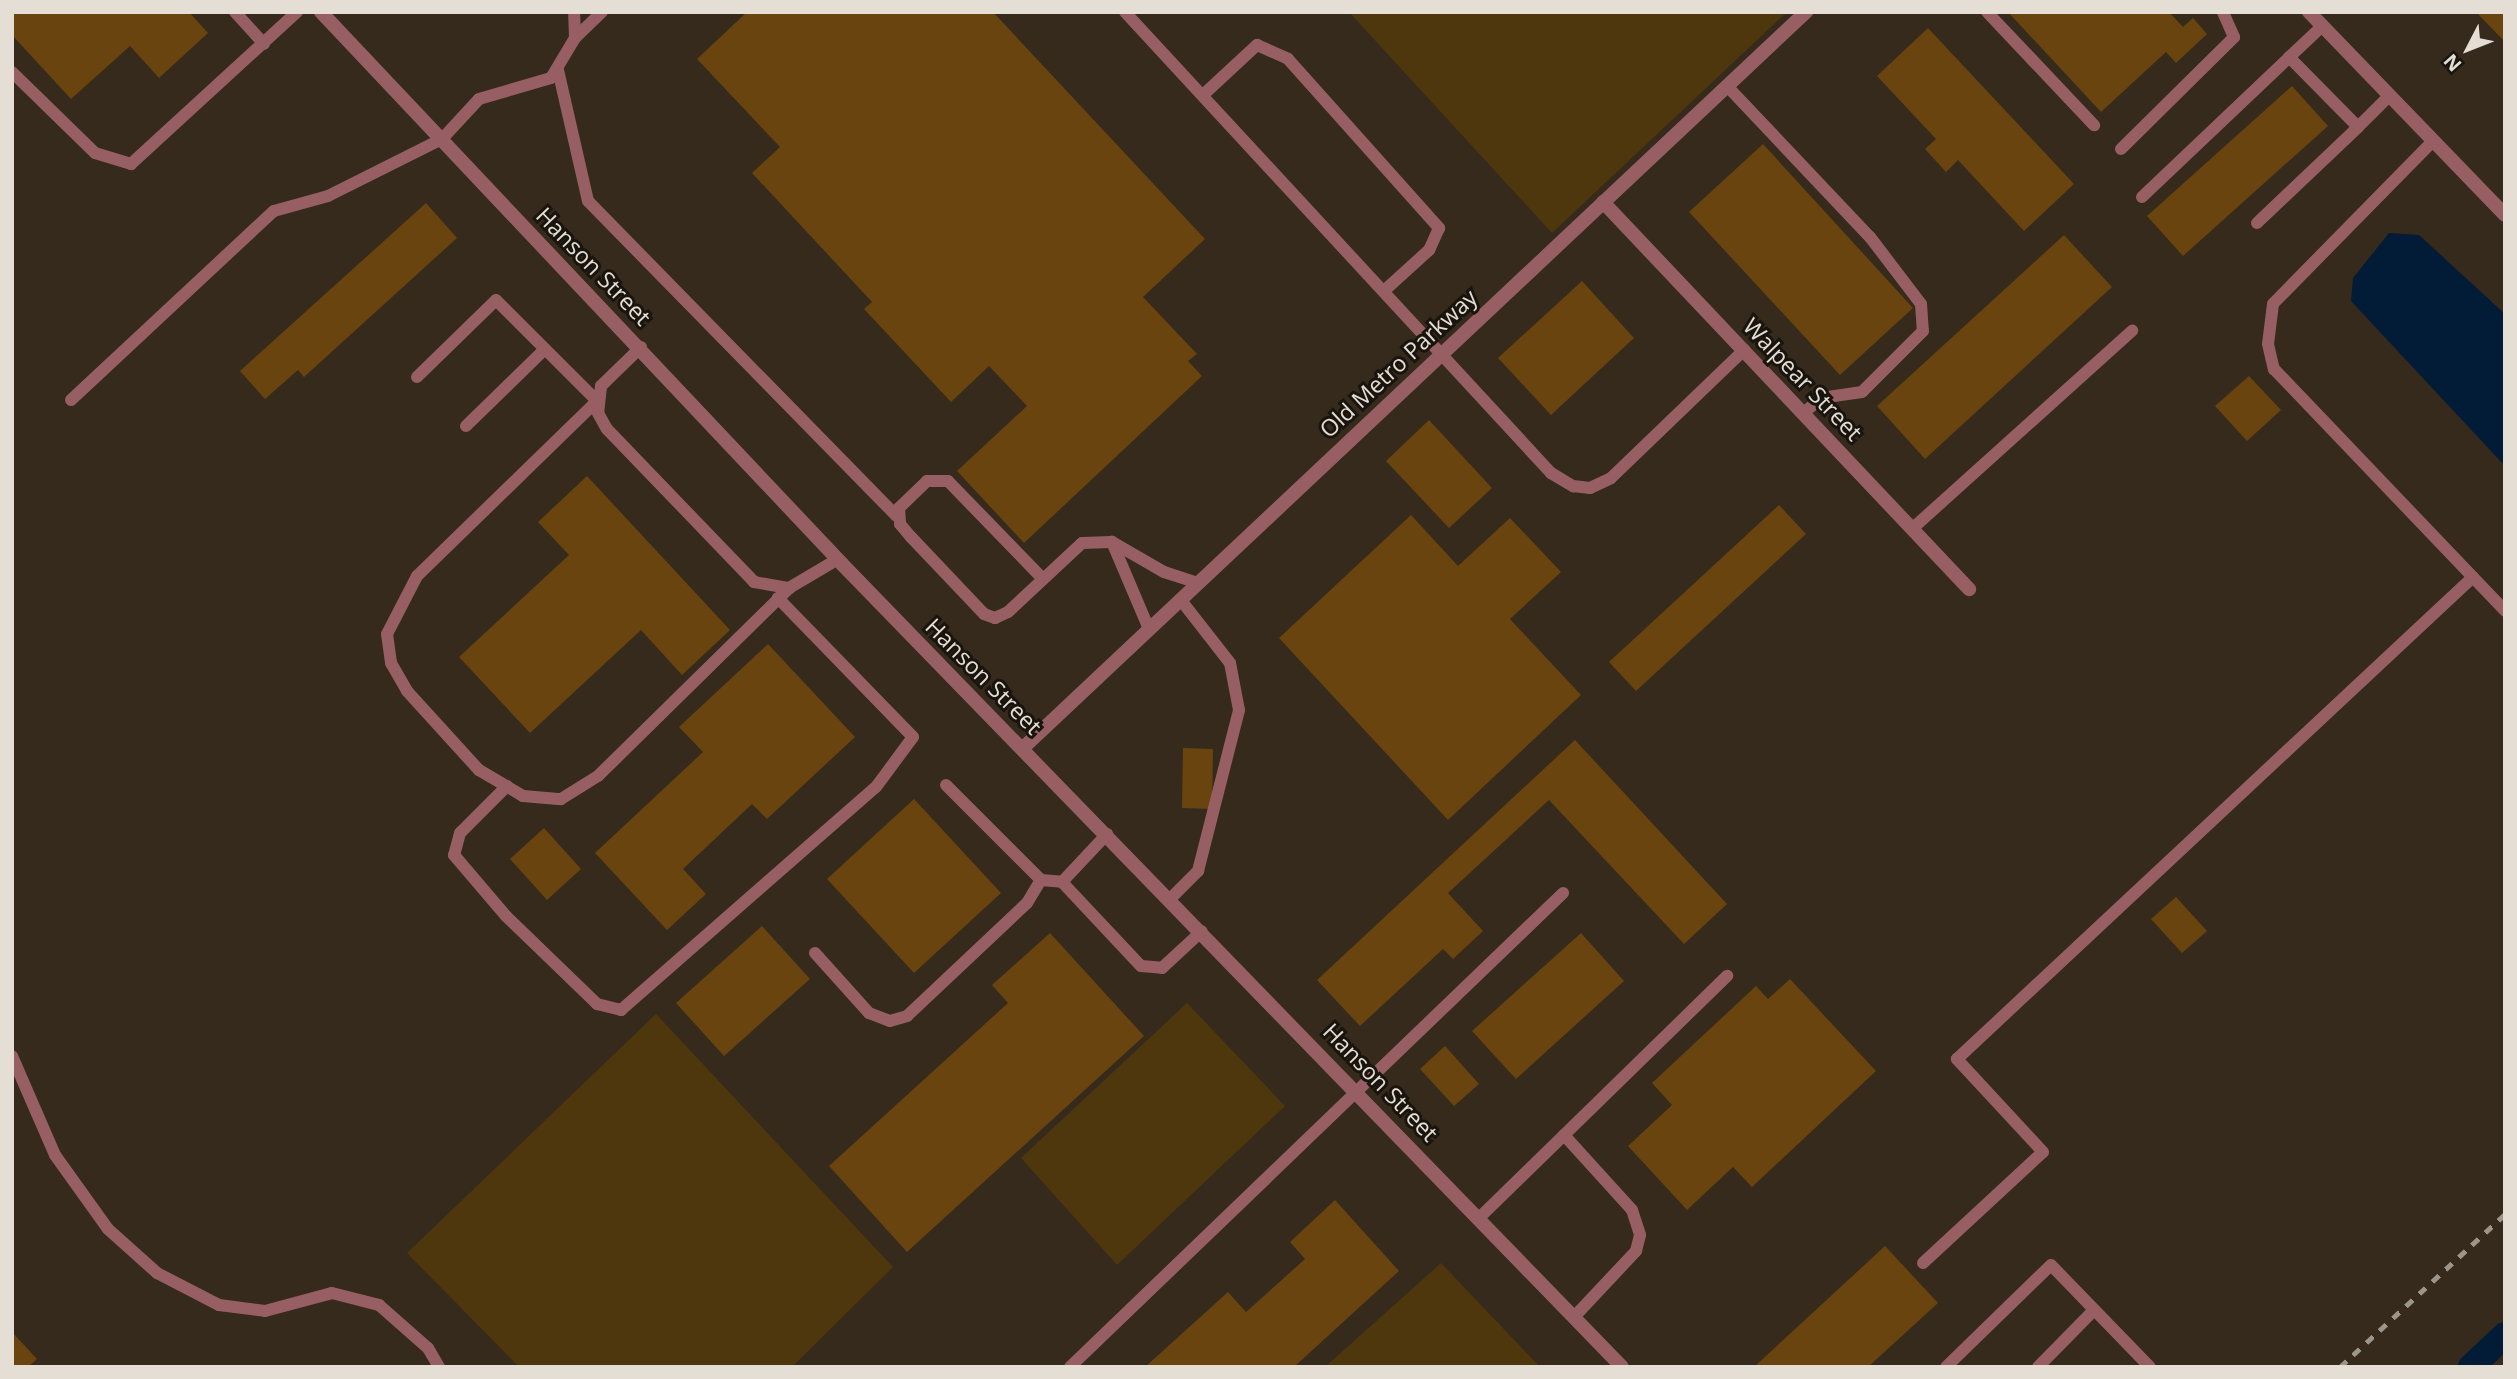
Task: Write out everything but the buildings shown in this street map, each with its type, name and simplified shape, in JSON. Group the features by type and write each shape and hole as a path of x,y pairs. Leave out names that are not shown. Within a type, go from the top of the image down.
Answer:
{"street":[{"name":"Hanson Street","path":"321,12 641,347 838,559 1354,1087 1622,1367"},
{"name":"Old Metro Parkway","path":"1023,748 1806,12"},
{"path":"2309,12 2505,215"},
{"name":"Walpear Street","path":"1603,202 1969,589"}],"lane":[{"path":"235,12 264,44"},
{"path":"12,72 95,153 131,164 297,12"},
{"path":"574,12 575,37"},
{"path":"71,400 274,211 328,197 442,139 479,99 524,88 558,70 575,37 602,12"},
{"path":"1125,12 1551,473 1590,488 1611,478 1744,350"},
{"path":"1987,12 2094,125"},
{"path":"2121,149 2234,37 2222,12"},
{"path":"2142,197 2322,26"},
{"path":"1203,94 1257,46 1288,59 1439,228 1429,250 1384,290"},
{"path":"2289,57 2358,127"},
{"path":"558,70 588,201 897,516 984,614 1008,612 1082,543 1112,542 1164,572 1198,583"},
{"path":"1727,86 1870,237 1921,304 1923,331 1861,392 1822,398 1804,413"},
{"path":"2257,223 2389,96"},
{"path":"2433,141 2273,304 2267,344 2274,369 2505,611"},
{"path":"417,377 496,300 597,401 607,429 754,582 789,588"},
{"path":"1913,528 2132,331"},
{"path":"641,347 601,386 597,401 417,576 387,634 391,663 407,691 479,770 523,796 561,799 598,776 789,588 838,559"},
{"path":"466,426 545,349"},
{"path":"897,516 928,481 948,481 1043,579"},
{"path":"1112,542 1139,593 1149,629"},
{"path":"1923,1263 2043,1152 1957,1059 2473,577"},
{"path":"507,786 460,833 454,855 506,916 597,1004 621,1010 876,787 913,737 778,598"},
{"path":"1170,899 1198,871 1239,710 1230,663 1180,599"},
{"path":"946,785 1041,880 1062,882 1142,966 1162,968 1202,931"},
{"path":"1062,882 1107,834"},
{"path":"815,953 869,1013 890,1021 907,1016 1027,903 1041,880"},
{"path":"1070,1367 1244,1204 1354,1087 1563,893"},
{"path":"1479,1218 1727,976"},
{"path":"12,1056 55,1155 108,1229 157,1273 219,1305 265,1311 332,1293 379,1305 428,1348 439,1367"},
{"path":"1564,1135 1632,1210 1640,1235 1636,1251 1574,1317"},
{"path":"1946,1367 2051,1265 2150,1367"},
{"path":"2038,1367 2094,1310"}],"shaded area":[{"path":"1349,12 1787,12 1552,233"},
{"path":"1187,1003 1285,1106 1117,1265 1021,1158"},
{"path":"656,1014 893,1267 792,1367 519,1367 407,1253"},
{"path":"1441,1263 1540,1367 1325,1367"}],"water":[{"path":"2389,233 2419,235 2505,314 2505,466 2351,301 2353,278"}],"waterway":[{"path":"2471,1367 2505,1335"}],"railway":[{"path":"2340,1367 2505,1214"}]}
